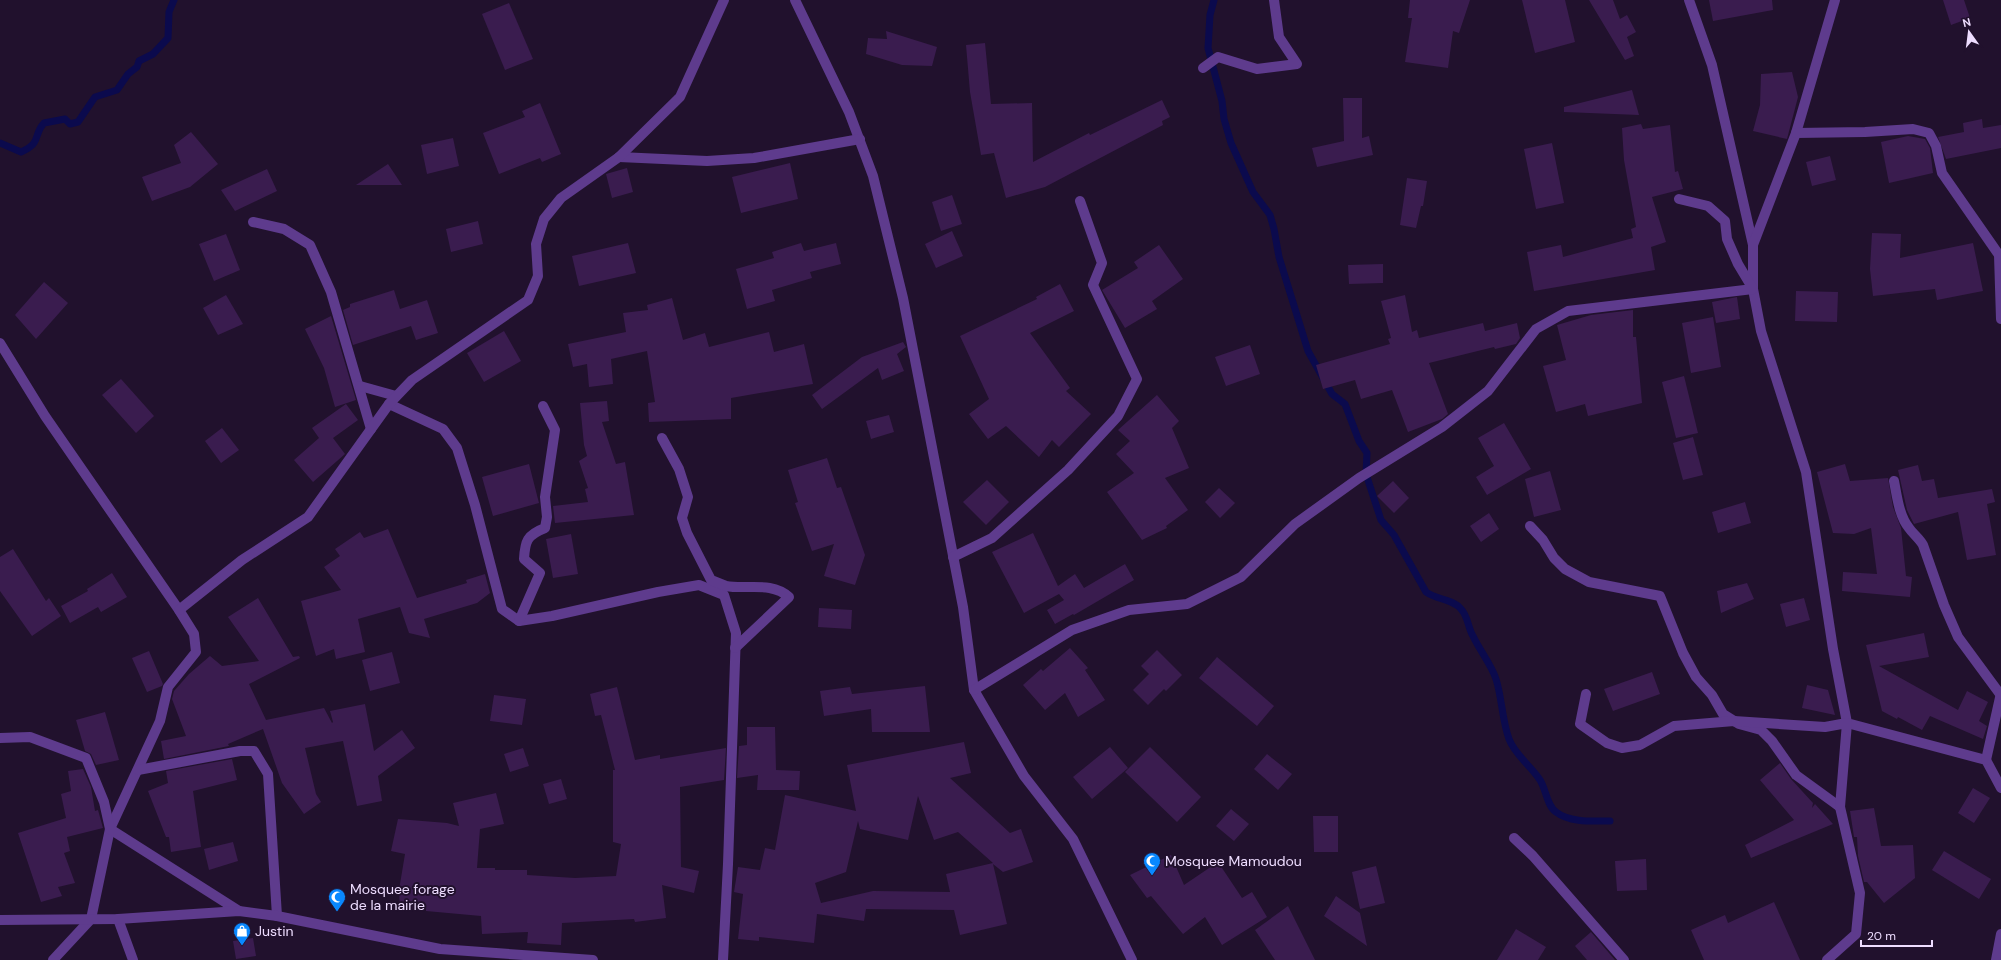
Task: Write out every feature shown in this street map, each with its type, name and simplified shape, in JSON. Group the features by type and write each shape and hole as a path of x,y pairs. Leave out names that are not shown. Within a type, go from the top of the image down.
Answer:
{"street":[{"path":"179,610 242,560 308,517 389,404 412,380 528,300 538,276 536,244 544,219 561,198 619,157 680,97 724,0"},
{"path":"795,0 849,112 873,176 903,298 963,607 974,690 1024,776 1073,839 1132,960"},
{"path":"1204,68 1218,57 1257,69 1296,64 1279,37 1274,0"},
{"path":"1689,0 1712,65 1752,245 1753,289 1761,331 1806,472 1833,649 1847,723 1840,808 1860,893 1856,934 1827,960"},
{"path":"1752,245 1796,133 1834,0"},
{"path":"1796,133 1865,132 1913,129 1929,133 1936,146 1942,173 1999,255 2001,319"},
{"path":"619,157 699,161 754,158 860,139"},
{"path":"1679,199 1708,206 1725,221 1727,239 1738,264 1753,289"},
{"path":"953,556 992,538 1068,470 1118,416 1137,379 1092,285 1102,263 1080,201"},
{"path":"253,222 284,229 310,245 331,292 360,386 371,429"},
{"path":"974,690 1072,630 1129,610 1187,604 1241,578 1295,524 1359,478 1442,427 1488,391 1536,329 1568,311 1753,289"},
{"path":"0,343 45,416 179,610 194,634 196,652 168,687 160,721 110,829 91,919 53,960"},
{"path":"360,386 396,396"},
{"path":"389,404 443,429 456,448 475,505 502,609 520,621 552,616 658,592 699,585 724,595 736,633 723,960"},
{"path":"520,621 540,573 524,559 525,542 535,532 545,528 547,517 545,497 555,430 543,406"},
{"path":"662,438 679,469 688,497 682,518 687,533 711,580 726,586 756,586 782,591 789,597 735,648"},
{"path":"1894,481 1899,506 1908,528 1918,537 1923,545 1944,605 1958,636 2000,694 1986,760 2001,788"},
{"path":"1530,526 1543,540 1554,558 1565,569 1583,579 1589,582 1660,596 1683,653 1696,677 1712,695 1723,714 1734,721 1762,730 1772,741 1796,775 1840,808"},
{"path":"1586,694 1580,724 1607,743 1622,748 1640,745 1674,726 1734,721 1825,727 1847,723 1986,760"},
{"path":"0,738 30,737 86,758 104,802 110,829 238,911"},
{"path":"138,770 240,752 254,751 268,774 277,916"},
{"path":"1514,838 1532,856 1624,960"},
{"path":"0,920 118,919 238,911 277,916 440,949 593,960"},
{"path":"118,919 133,960"},
{"path":"1996,960 2001,934"}],"building":[{"path":"1410,0 1470,0 1459,33 1453,31 1448,68 1405,62 1412,18 1408,18"},
{"path":"1522,0 1565,0 1575,42 1535,53"},
{"path":"1589,0 1613,0 1620,19 1627,15 1636,32 1627,37 1634,56 1625,60"},
{"path":"1709,0 1772,0 1773,10 1713,21"},
{"path":"1943,0 1964,0 1970,18 1951,25"},
{"path":"509,3 533,59 505,70 482,14"},
{"path":"886,31 937,47 932,66 902,65 866,54 868,38 887,39"},
{"path":"985,43 991,104 1032,103 1033,162 1089,133 1090,135 1162,100 1170,117 1162,121 1163,125 1045,187 1006,198 994,153 981,155 970,92 966,45"},
{"path":"1792,72 1798,97 1787,139 1753,131 1760,105 1761,74"},
{"path":"1632,90 1639,115 1564,112 1564,107"},
{"path":"1343,98 1362,98 1362,138 1369,136 1373,155 1317,167 1312,148 1344,141"},
{"path":"540,103 561,154 542,162 540,158 499,174 483,133 525,117 522,111"},
{"path":"1982,119 1983,128 2001,125 2001,148 1946,159 1938,137 1964,132 1963,123"},
{"path":"1641,124 1643,129 1670,125 1675,172 1678,171 1683,189 1652,197 1666,242 1651,247 1655,270 1534,291 1527,252 1561,245 1563,257 1633,238 1631,229 1636,227 1624,160 1622,128"},
{"path":"191,132 218,164 190,187 152,201 142,177 181,163 174,145"},
{"path":"1908,136 1925,139 1930,148 1933,173 1889,183 1881,142"},
{"path":"453,138 459,166 427,174 421,145"},
{"path":"1552,143 1564,203 1536,209 1524,149"},
{"path":"1830,156 1836,180 1812,186 1806,162"},
{"path":"790,163 798,199 741,213 732,177"},
{"path":"388,164 402,185 356,185"},
{"path":"627,168 633,192 612,198 606,174"},
{"path":"267,169 277,191 235,211 221,190"},
{"path":"1407,178 1427,181 1423,206 1421,206 1416,228 1400,225"},
{"path":"952,195 962,224 941,231 932,202"},
{"path":"478,221 483,244 451,252 446,229"},
{"path":"952,231 963,256 936,268 925,244"},
{"path":"1872,233 1901,234 1900,258 1973,243 1983,291 1937,300 1935,289 1873,296 1870,269"},
{"path":"226,234 240,270 214,281 199,244"},
{"path":"628,243 636,273 579,286 572,256"},
{"path":"801,243 804,251 836,243 841,264 810,272 812,278 772,290 775,301 747,309 736,269 774,258 772,252"},
{"path":"1159,245 1183,279 1152,301 1157,309 1125,328 1102,290 1138,268 1134,262"},
{"path":"1383,264 1383,283 1349,284 1348,265"},
{"path":"44,282 68,303 36,339 15,315"},
{"path":"1060,284 1074,311 1030,333 1070,388 1066,391 1091,414 1059,447 1052,440 1039,457 1006,426 988,439 969,414 989,399 960,336 1037,299 1036,297"},
{"path":"394,290 400,309 427,300 438,333 416,340 411,326 353,345 343,310 350,307 350,304"},
{"path":"1796,291 1838,292 1837,322 1795,321"},
{"path":"226,295 243,324 218,335 203,308"},
{"path":"1405,295 1412,332 1417,330 1419,338 1483,323 1485,331 1517,323 1520,338 1516,344 1495,349 1494,347 1429,363 1448,414 1442,419 1408,432 1392,390 1361,399 1355,380 1323,389 1316,365 1390,344 1388,339 1391,338 1381,301"},
{"path":"1737,297 1740,319 1716,323 1712,302"},
{"path":"672,298 683,340 705,333 709,347 769,332 774,352 804,344 813,384 731,398 731,419 649,422 648,403 655,402 647,351 611,359 613,384 589,387 587,364 573,367 568,344 626,332 623,313 648,310 647,305"},
{"path":"1633,310 1633,337 1636,337 1642,403 1588,416 1585,404 1556,412 1543,366 1566,360 1557,325 1591,315"},
{"path":"331,316 356,400 335,407 324,368 305,329"},
{"path":"1713,317 1721,367 1691,373 1682,323"},
{"path":"504,331 521,361 484,382 467,353"},
{"path":"903,342 906,347 897,354 904,371 882,380 878,368 822,409 812,395 862,357"},
{"path":"1250,345 1260,374 1226,386 1215,357"},
{"path":"1684,376 1698,433 1676,438 1662,382"},
{"path":"121,379 154,416 136,433 102,395"},
{"path":"1157,395 1179,421 1172,428 1189,468 1165,478 1188,510 1166,526 1167,528 1142,540 1107,492 1134,473 1116,454 1130,441 1118,430"},
{"path":"607,401 609,421 602,422 616,464 625,462 634,515 555,523 553,506 588,502 585,489 588,488 579,461 587,456 584,445 580,403"},
{"path":"346,404 358,420 333,438 345,454 313,482 294,460 319,438 312,428"},
{"path":"889,415 894,432 871,439 866,421"},
{"path":"1504,423 1531,469 1487,495 1476,477 1494,466 1478,438"},
{"path":"222,428 239,450 221,463 205,441"},
{"path":"1693,437 1703,475 1683,480 1673,443"},
{"path":"827,458 837,488 841,487 865,555 855,585 824,576 834,544 812,551 795,503 798,502 788,470"},
{"path":"529,464 539,503 493,516 482,477"},
{"path":"1845,464 1850,481 1888,478 1893,507 1901,528 1906,576 1912,577 1910,597 1842,591 1843,572 1877,574 1871,528 1854,534 1833,533 1817,472"},
{"path":"1918,465 1922,481 1934,479 1938,498 1992,489 1995,502 1987,504 1996,555 1967,560 1958,512 1914,524 1907,510 1898,470"},
{"path":"1550,471 1561,510 1534,517 1525,479"},
{"path":"987,480 1009,502 986,525 963,502"},
{"path":"1393,481 1409,498 1394,513 1377,496"},
{"path":"1219,488 1235,503 1220,518 1205,502"},
{"path":"1745,502 1751,523 1718,533 1712,512"},
{"path":"1489,513 1499,529 1481,542 1470,526"},
{"path":"388,529 417,598 467,583 466,580 485,574 490,593 477,603 424,619 430,638 409,633 400,607 358,619 365,652 336,659 334,649 316,656 301,601 341,590 324,567 340,556 335,549 360,532 364,538"},
{"path":"1033,533 1058,586 1075,574 1084,588 1125,564 1134,580 1074,615 1073,614 1055,624 1047,610 1064,600 1059,594 1024,613 992,552"},
{"path":"571,534 578,574 553,578 546,539"},
{"path":"13,549 46,601 49,598 61,616 32,636 0,591 0,557"},
{"path":"112,573 127,597 101,612 98,607 70,623 61,606 88,591 87,589"},
{"path":"1747,583 1754,599 1721,613 1717,591"},
{"path":"258,598 293,657 299,656 300,658 249,684 266,720 324,708 332,723 330,711 365,704 374,751 402,730 415,748 378,776 382,801 357,806 343,741 305,748 316,794 321,802 304,814 282,783 263,729 228,744 229,746 164,759 161,741 186,736 172,699 174,691 189,674 210,656 222,666 259,661 228,617"},
{"path":"1804,598 1810,620 1786,627 1780,604"},
{"path":"819,608 852,610 851,629 818,627"},
{"path":"1924,633 1929,657 1879,666 1958,710 1967,691 1988,702 1979,721 1987,726 1983,739 1930,716 1922,730 1898,717 1897,719 1882,711 1866,645"},
{"path":"1070,648 1088,668 1085,670 1105,700 1078,717 1065,693 1045,710 1023,685 1041,669 1043,671"},
{"path":"1157,650 1182,675 1166,691 1164,689 1148,705 1133,690 1149,674 1141,666"},
{"path":"149,651 163,684 162,686 147,692 132,658"},
{"path":"392,652 400,683 370,691 362,660"},
{"path":"1217,657 1274,706 1257,726 1199,678"},
{"path":"1652,672 1660,694 1613,711 1604,689"},
{"path":"1807,685 1828,690 1835,715 1802,708"},
{"path":"925,686 930,732 872,732 871,709 824,716 820,691 850,687 852,694"},
{"path":"617,687 635,760 660,755 660,759 726,748 724,780 680,787 681,867 699,871 694,893 662,885 666,918 635,922 634,919 562,923 561,945 527,943 528,932 482,934 481,916 426,911 426,909 400,910 399,890 405,854 391,851 398,819 447,823 459,826 453,803 496,793 504,824 480,829 477,868 495,868 495,870 527,870 527,875 575,878 616,876 621,844 613,842 613,770 615,770 601,715 595,716 590,694"},
{"path":"494,695 526,699 522,725 490,721"},
{"path":"105,712 119,760 96,765 91,754 85,751 76,720"},
{"path":"747,727 775,727 776,770 800,771 799,790 757,790 758,775 737,778 739,746 747,745"},
{"path":"964,742 971,773 950,778 1010,833 1021,829 1033,862 1003,872 993,864 1007,924 960,935 954,910 866,909 864,921 817,914 814,943 759,937 759,941 738,939 743,894 734,892 738,867 760,870 765,848 775,850 785,795 856,811 847,765","holes":["918,796 934,840 958,832 993,863 946,874 950,892 873,891 821,903 815,883 846,872 858,821 860,829 908,840"]},
{"path":"1110,747 1128,768 1092,799 1073,777"},
{"path":"1150,747 1201,797 1177,822 1125,772"},
{"path":"523,748 529,766 510,772 504,754"},
{"path":"1267,754 1292,774 1278,790 1254,769"},
{"path":"232,759 237,780 193,791 201,847 171,852 169,837 166,837 148,791 168,783 166,771"},
{"path":"1780,763 1791,779 1813,803 1812,808 1815,804 1833,824 1751,858 1745,845 1794,820 1760,780"},
{"path":"83,769 91,787 95,811 98,810 103,828 67,837 70,851 64,853 75,883 58,887 62,896 41,902 18,833 66,818 61,794 71,791 68,771"},
{"path":"561,779 567,799 549,804 543,784"},
{"path":"1973,788 1990,798 1974,823 1958,813"},
{"path":"1874,808 1881,846 1913,845 1915,878 1884,903 1867,882 1864,882 1858,856 1857,837 1854,837 1850,811"},
{"path":"1231,809 1249,824 1234,841 1216,826"},
{"path":"1313,816 1338,816 1338,852 1314,852"},
{"path":"233,842 238,861 209,870 204,849"},
{"path":"1944,851 1991,879 1979,899 1932,870"},
{"path":"1171,855 1184,885 1218,862 1242,898 1252,892 1267,917 1222,945 1205,917 1183,934 1151,896 1147,898 1130,875"},
{"path":"1646,859 1647,890 1617,891 1615,861"},
{"path":"1376,866 1385,903 1360,909 1352,872"},
{"path":"1336,896 1360,913 1367,946 1324,916"},
{"path":"1774,902 1800,960 1704,960 1691,930 1725,915 1728,923"},
{"path":"1288,906 1315,960 1275,960 1255,930"},
{"path":"1516,929 1546,947 1538,960 1497,960"},
{"path":"1591,932 1615,960 1587,960 1575,946"},
{"path":"253,938 256,956 236,959 233,941"}],"waterway":[{"path":"0,143 21,152 35,142 38,132 44,123 65,119 70,124 78,122 95,97 117,90 128,74 137,67 139,61 153,54 168,38 169,12 174,0"},
{"path":"1214,0 1210,15 1208,48 1231,143 1253,192 1270,215 1279,257 1308,351 1332,394 1345,404 1359,441 1367,453 1366,474 1381,520 1394,535 1426,592 1435,597 1454,603 1463,612 1467,619 1471,633 1496,679 1509,739 1515,750 1540,780 1553,809 1562,816 1575,820 1610,821"}],"place":[{"name":"Mosquee Mamoudou","path":"1152,876"},
{"name":"Mosquee forage de la mairie","path":"337,912"},
{"name":"Justin","path":"242,946"}]}
